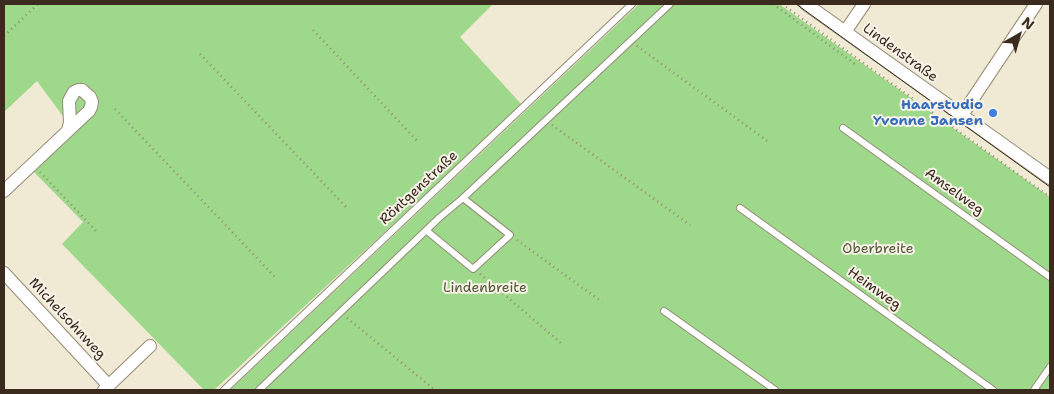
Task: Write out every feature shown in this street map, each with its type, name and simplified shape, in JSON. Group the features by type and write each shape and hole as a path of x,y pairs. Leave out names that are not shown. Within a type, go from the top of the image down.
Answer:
{"street":[{"name":"Lindenstraße","path":"806,4 1050,178"},
{"path":"845,32 864,4"},
{"path":"962,115 1036,4"},
{"path":"4,191 68,130"},
{"name":"Michelsohnweg","path":"4,273 106,388"},
{"path":"106,388 150,346"}],"lane":[{"name":"Röntgenstraße","path":"224,390 632,4"},
{"path":"259,390 439,218 463,198 670,4"},
{"name":"Amselweg","path":"843,128 1050,277"},
{"path":"427,231 473,269 510,235 463,198"},
{"name":"Heimweg","path":"740,208 993,390"},
{"path":"664,311 774,390"},
{"path":"1034,390 1050,367"}],"path":[{"path":"4,36 38,4"},
{"path":"773,4 856,64"},
{"path":"782,4 1050,197"},
{"path":"313,30 419,143"},
{"path":"630,40 770,143"},
{"path":"200,54 348,210"},
{"path":"115,109 275,277"},
{"path":"545,120 690,224"},
{"path":"40,172 98,233"},
{"path":"510,235 602,302"},
{"path":"473,269 561,343"},
{"path":"340,313 435,390"}],"green space":[{"path":"4,4 493,4 460,37 522,105 214,390 204,390 62,244 83,222 31,169 76,131 37,81 4,112"},
{"path":"639,4 779,4 1050,197 1050,390 230,390"}],"tram line":[{"path":"796,4 1050,187"}],"place":[{"name":"Haarstudio Yvonne Jansen","path":"993,113"}],"park label":[{"name":"Oberbreite","path":"878,249"},
{"name":"Lindenbreite","path":"485,288"}]}
